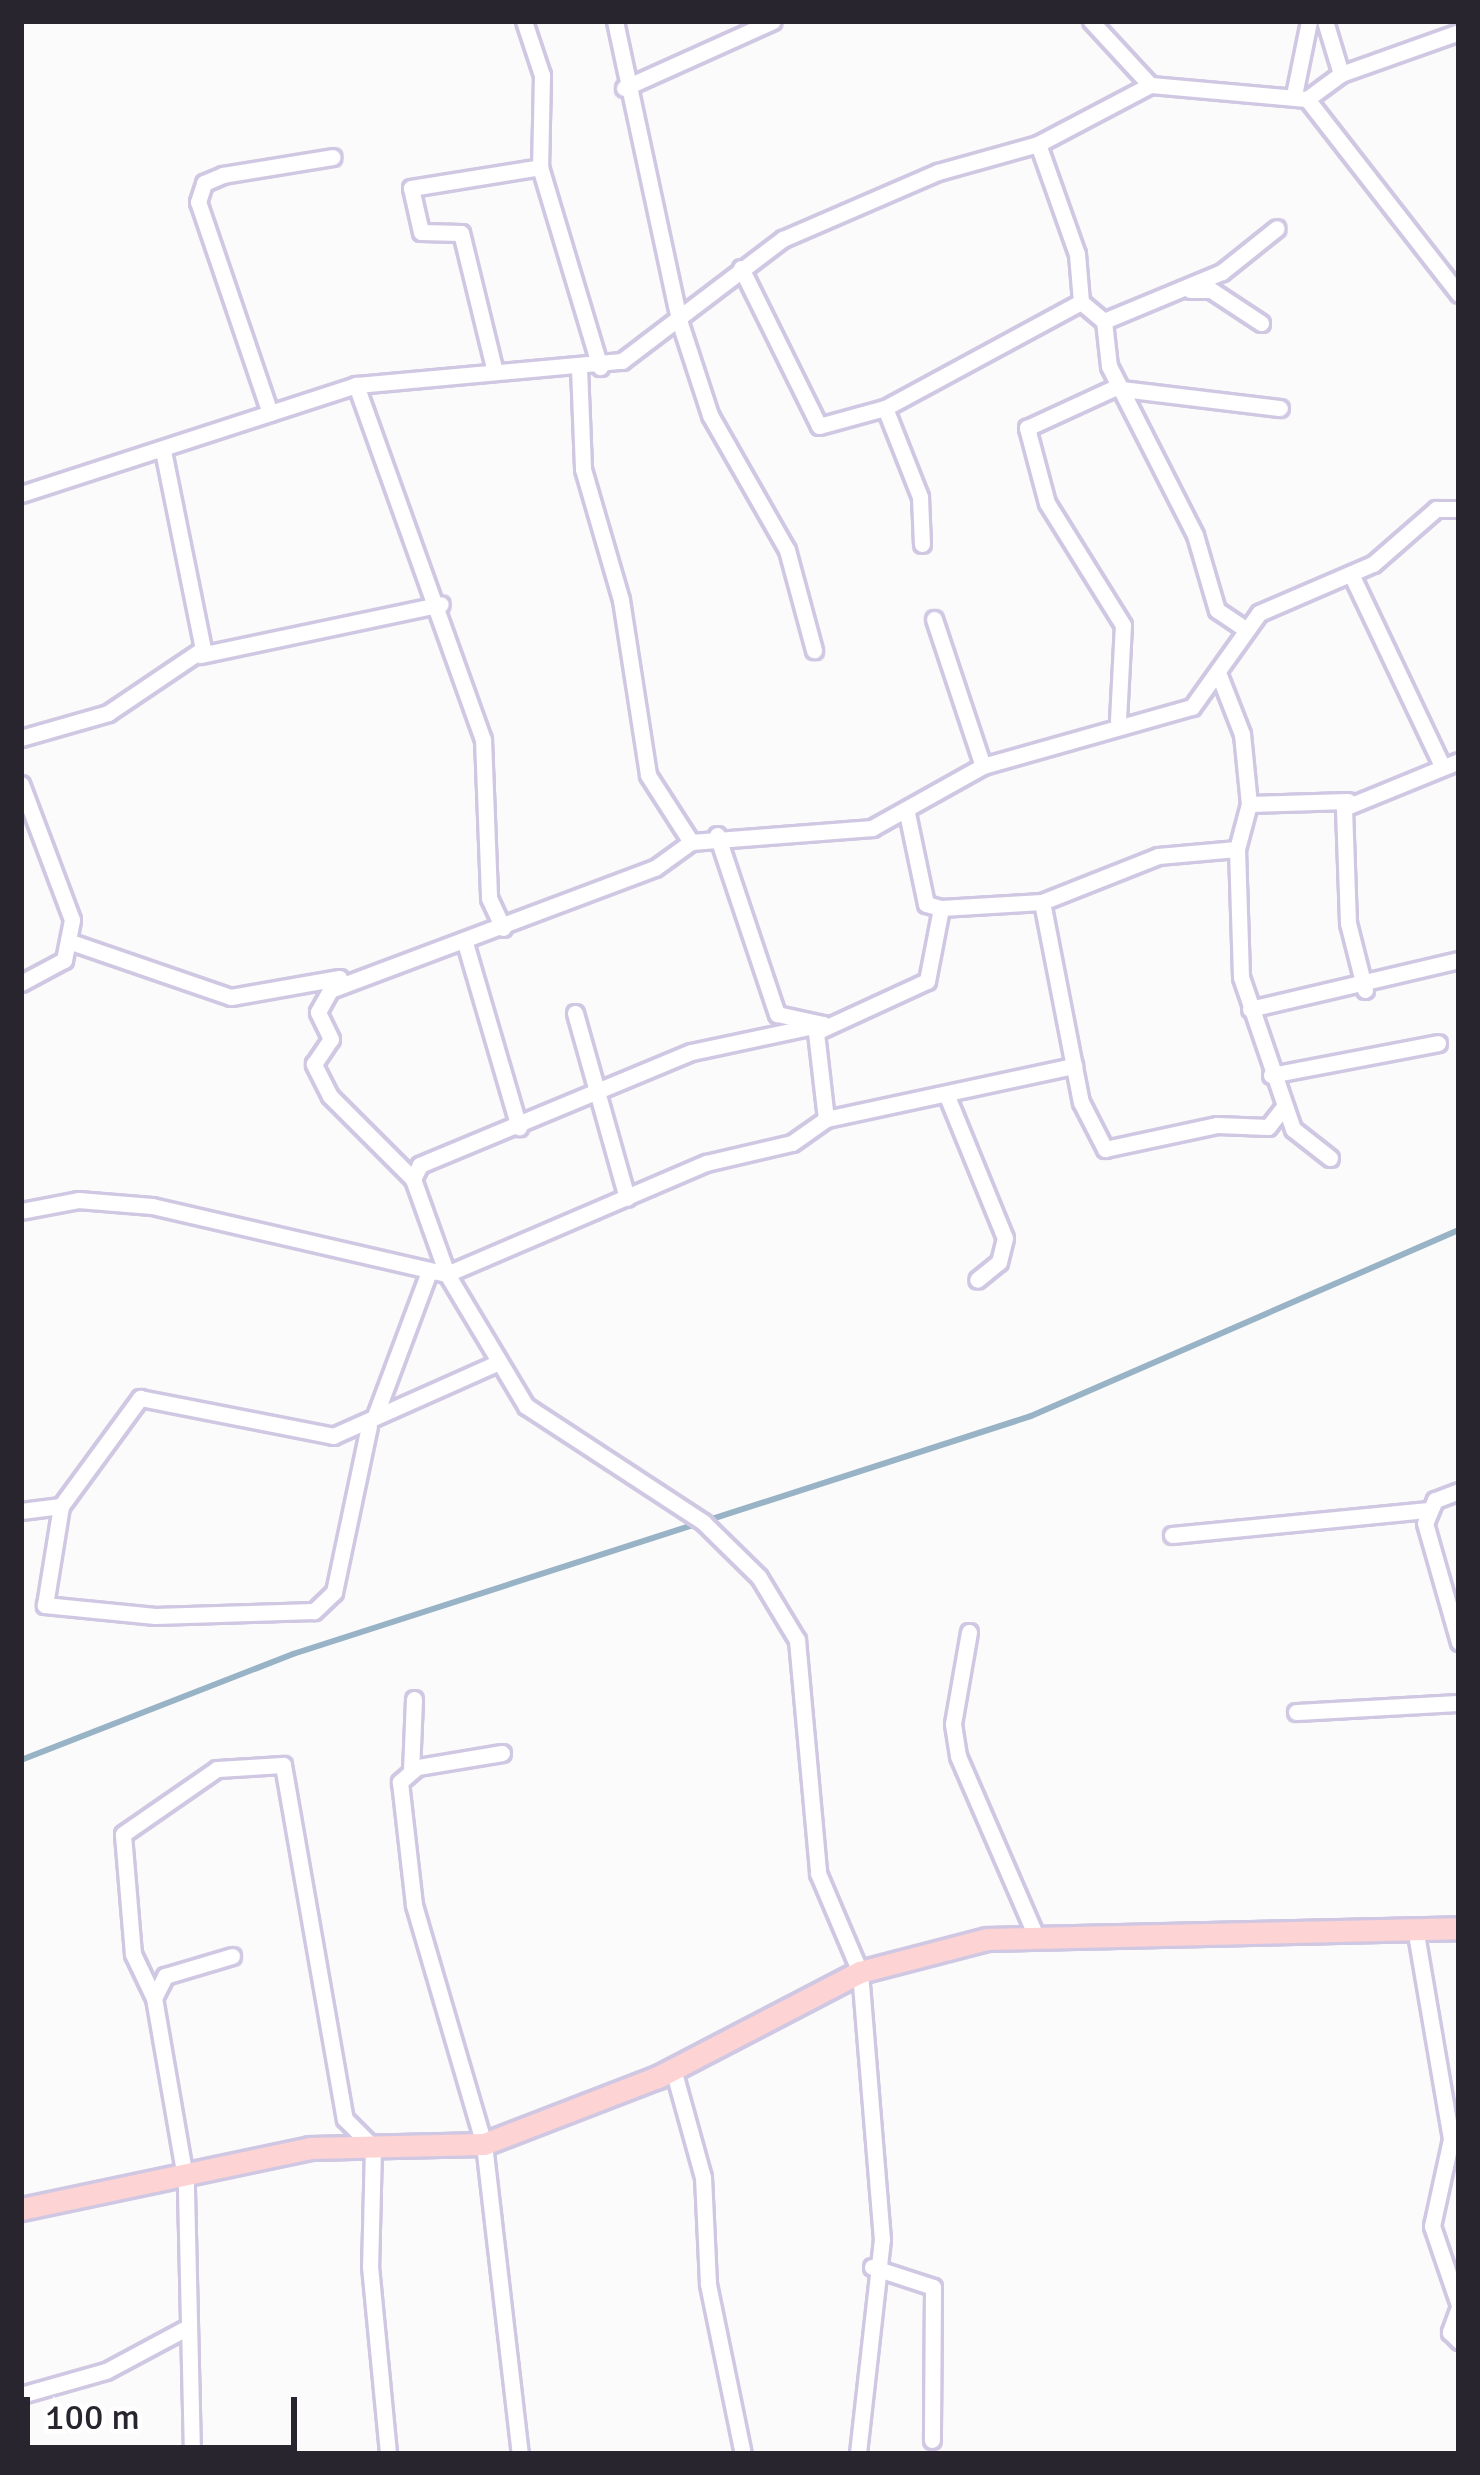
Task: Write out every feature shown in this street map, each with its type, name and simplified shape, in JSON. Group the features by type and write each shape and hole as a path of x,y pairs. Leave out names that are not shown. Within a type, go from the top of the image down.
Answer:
{"street":[{"path":"524,21 542,75 540,167 600,367"},
{"path":"615,21 624,88 679,320 710,415 787,550 814,650"},
{"path":"624,88 773,21"},
{"path":"1091,21 1150,85"},
{"path":"1309,21 1301,97 1459,294"},
{"path":"1325,21 1341,74"},
{"path":"21,494 356,385 600,367 679,320 741,268 863,202 1037,144 1150,85 1301,97 1341,74 1459,32"},
{"path":"1037,144 1077,254 1081,302 1104,321 1109,365 1126,391 1217,610 1242,626"},
{"path":"270,413 197,202 204,183 223,176 333,157"},
{"path":"495,373 461,233 421,232 411,188 540,167"},
{"path":"1104,321 1181,291 1277,228"},
{"path":"741,268 819,426 885,408 1081,302"},
{"path":"1181,291 1211,290 1261,323"},
{"path":"579,368 583,469 621,600 648,776 692,842"},
{"path":"356,385 399,526 441,604 483,739 489,898 503,928"},
{"path":"1118,720 1123,625 1047,503 1027,428 1034,415 1126,391 1280,408"},
{"path":"885,408 920,497 922,544"},
{"path":"163,451 200,655"},
{"path":"68,940 231,997 466,946 655,868 692,842 717,835 847,832 908,813 983,766 1118,720 1192,707 1219,675 1242,626 1351,574 1436,509 1459,509"},
{"path":"1249,805 1348,801 1451,764 1351,574"},
{"path":"21,739 108,712 200,655 441,604"},
{"path":"934,619 983,766"},
{"path":"1219,675 1242,734 1249,805 1237,849 1250,1009 1283,1106 1330,1158"},
{"path":"21,784 71,914 68,940 55,970 21,983"},
{"path":"1348,801 1348,923 1365,990"},
{"path":"908,813 926,904 941,908 1042,902 1158,856 1237,849"},
{"path":"717,835 777,1014 823,1024"},
{"path":"1042,902 1090,1131 1118,1154 1217,1125 1268,1127 1283,1106"},
{"path":"413,1179 420,1166 600,1089 747,1033 823,1024 927,981 941,908"},
{"path":"466,946 520,1127"},
{"path":"1250,1009 1365,990 1459,960"},
{"path":"361,972 322,997 331,1040 314,1064 330,1096 413,1179 447,1274 495,1364 526,1406 661,1486 781,1605 804,1683 818,1873 860,1972 882,2240 872,2267 858,2454"},
{"path":"575,1013 627,1198"},
{"path":"823,1024 814,1059 826,1118"},
{"path":"1270,1075 1438,1043"},
{"path":"21,1211 78,1200 152,1206 381,1253 428,1274 447,1274 706,1163 755,1158 826,1118 1074,1066"},
{"path":"947,1096 1005,1238 999,1262 977,1280"},
{"path":"428,1274 370,1424 334,1592 314,1611 50,1609 62,1506 140,1398 286,1432 370,1424 495,1364"},
{"path":"1172,1535 1429,1510 1459,1492"},
{"path":"21,1511 62,1506"},
{"path":"1429,1510 1432,1564 1459,1642"},
{"path":"969,1632 952,1724 958,1756 1035,1934"},
{"path":"412,1771 414,1699"},
{"path":"1296,1712 1459,1702"},
{"path":"502,1753 412,1771 400,1782 414,1905 484,2144 520,2454"},
{"path":"192,2454 186,2182 154,1998 133,1954 123,1834 217,1769 283,1766 345,2120 373,2147 370,2266 388,2454"},
{"path":"1415,1928 1451,2139 1432,2226 1459,2306 1450,2332 1459,2342"},
{"path":"21,2209 186,2182 264,2155 484,2144 673,2069 860,1972 1035,1934 1459,1928"},
{"path":"154,1998 165,1976 232,1956"},
{"path":"673,2069 703,2177 708,2284 743,2454"},
{"path":"872,2267 933,2287 932,2440"},
{"path":"21,2395 106,2372 188,2327"}],"waterway":[{"path":"21,1760 293,1654 1031,1416 1459,1230"}]}
